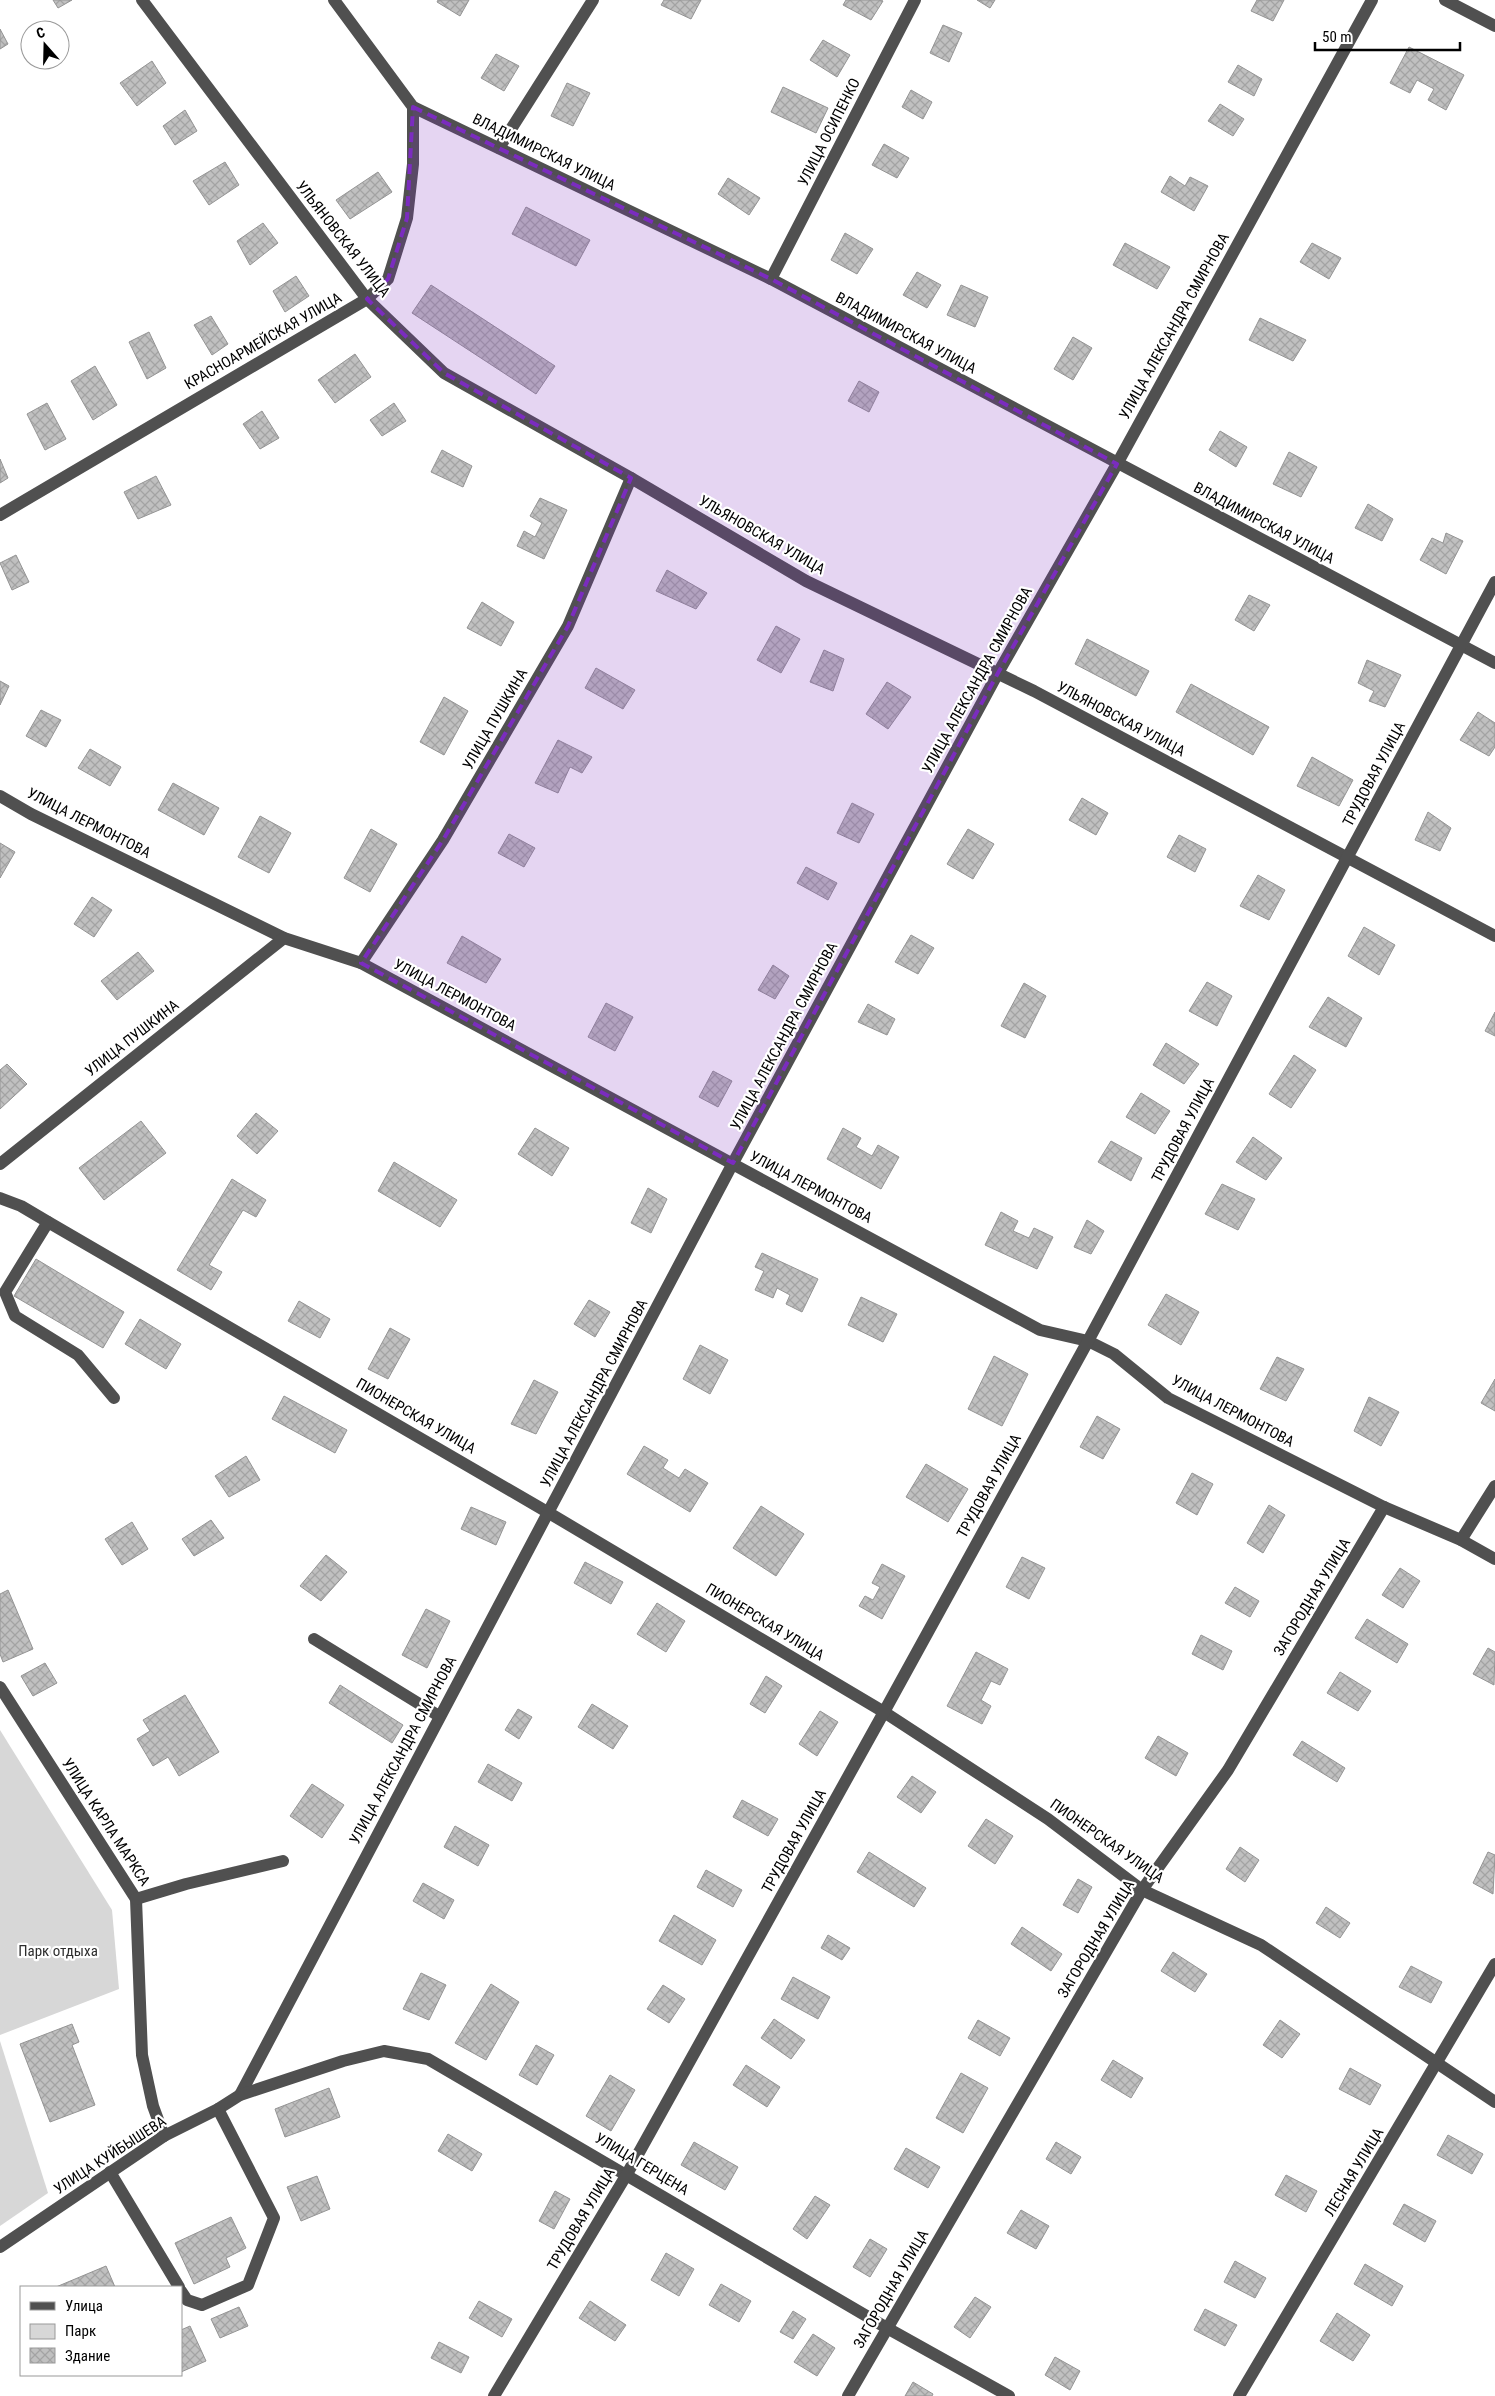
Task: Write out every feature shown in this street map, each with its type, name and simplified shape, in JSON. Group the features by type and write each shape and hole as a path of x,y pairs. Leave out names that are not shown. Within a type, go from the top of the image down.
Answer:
{"street":[{"name":"УЛЬЯНОВСКАЯ УЛИЦА","path":"142,0 367,299 444,373 631,478 806,581 998,673 1495,936"},
{"name":"ВЛАДИМИРСКАЯ УЛИЦА","path":"334,0 413,107 771,279 1495,663"},
{"path":"499,148 593,0"},
{"name":"УЛИЦА ОСИПЕНКО","path":"771,279 915,0"},
{"name":"УЛИЦА АЛЕКСАНДРА СМИРНОВА","path":"240,2095 733,1163 998,673 1117,464 1372,0"},
{"path":"1445,0 1495,26"},
{"name":"КРАСНОАРМЕЙСКАЯ УЛИЦА","path":"0,515 367,299 388,279 407,218 413,164 413,107"},
{"name":"УЛИЦА ПУШКИНА","path":"361,963 443,840 568,626 631,478"},
{"name":"ТРУДОВАЯ УЛИЦА","path":"494,2396 627,2174 884,1712 1088,1341 1495,582"},
{"name":"УЛИЦА ЛЕРМОНТОВА","path":"0,796 30,814 284,938 361,963 1040,1330 1088,1341 1114,1354 1168,1398 1384,1507 1461,1540 1495,1559"},
{"name":"УЛИЦА ПУШКИНА","path":"0,1164 284,938"},
{"name":"ПИОНЕРСКАЯ УЛИЦА","path":"0,1198 21,1206 549,1513 884,1712 1048,1819 1142,1890 1261,1945 1437,2065 1495,2102"},
{"path":"48,1222 5,1292 15,1316 78,1355 114,1398"},
{"path":"1461,1540 1495,1486"},
{"name":"ЗАГОРОДНАЯ УЛИЦА","path":"848,2396 1142,1890 1228,1770 1384,1507"},
{"path":"314,1640 440,1716"},
{"name":"УЛИЦА КАРЛА МАРКСА","path":"0,1687 136,1900 142,2055 152,2106 164,2136"},
{"path":"136,1900 186,1884 283,1861"},
{"name":"ЛЕСНАЯ УЛИЦА","path":"1239,2396 1437,2065 1495,1964"},
{"name":"УЛИЦА ГЕРЦЕНА","path":"240,2095 343,2061 384,2051 428,2059 887,2328 1009,2396"},
{"name":"УЛИЦА КУЙБЫШЕВА","path":"0,2247 164,2136 218,2109 240,2095"},
{"path":"182,2292 187,2300 202,2305 248,2285 274,2218 218,2109"},
{"path":"110,2172 178,2286"}],"highlighted area":[{"path":"413,107 771,279 1117,464 998,673 733,1163 361,963 443,840 568,626 631,478 444,373 367,299 388,279 407,218"}],"green space":[{"name":"Парк отдыха","path":"0,1730 112,1910 119,1989 0,2035"},
{"path":"0,2041 48,2193 0,2226"}],"building":[{"path":"53,0 72,0 58,8"},
{"path":"438,0 469,0 460,16 437,2"},
{"path":"664,0 701,0 691,19 661,5"},
{"path":"846,0 883,1 871,20 843,5"},
{"path":"977,0 995,0 990,8"},
{"path":"1257,0 1284,0 1273,21 1251,11"},
{"path":"943,25 962,33 949,62 930,53"},
{"path":"0,29 8,44 0,49"},
{"path":"823,40 850,55 837,77 810,60"},
{"path":"1409,47 1464,75 1446,110 1428,100 1434,89 1417,80 1410,93 1390,83"},
{"path":"496,54 519,66 504,91 481,78"},
{"path":"152,61 166,83 137,106 120,83"},
{"path":"1238,65 1262,79 1254,96 1228,82"},
{"path":"567,83 590,93 573,126 551,116"},
{"path":"783,87 828,108 816,133 771,112"},
{"path":"911,90 932,102 923,119 902,107"},
{"path":"1220,104 1244,119 1233,136 1208,121"},
{"path":"185,110 197,131 175,145 163,126"},
{"path":"884,144 909,158 897,178 872,165"},
{"path":"225,162 239,185 209,205 193,181"},
{"path":"378,172 392,192 350,219 336,200"},
{"path":"1170,176 1185,186 1190,177 1208,186 1194,211 1161,192"},
{"path":"728,178 760,198 749,215 718,194"},
{"path":"526,207 590,240 576,266 512,234"},
{"path":"263,223 278,243 250,265 237,241"},
{"path":"845,233 873,249 857,274 831,260"},
{"path":"1125,243 1170,267 1157,289 1113,265"},
{"path":"1312,243 1341,258 1329,279 1300,262"},
{"path":"917,272 941,285 927,308 903,295"},
{"path":"296,276 309,296 285,312 273,291"},
{"path":"431,285 555,366 536,394 412,313"},
{"path":"961,285 988,297 975,327 947,315"},
{"path":"211,316 228,344 212,355 194,325"},
{"path":"1260,318 1306,340 1293,361 1249,340"},
{"path":"149,332 166,368 147,379 129,342"},
{"path":"1073,337 1092,348 1073,380 1054,369"},
{"path":"355,354 371,377 335,403 318,380"},
{"path":"95,366 117,405 93,420 71,381"},
{"path":"859,381 879,392 869,412 848,401"},
{"path":"47,403 66,439 45,450 27,414"},
{"path":"394,403 406,421 382,436 370,420"},
{"path":"262,411 279,438 260,449 243,424"},
{"path":"1220,431 1247,447 1236,467 1209,450"},
{"path":"442,450 472,466 463,487 431,472"},
{"path":"1289,452 1317,467 1301,497 1273,484"},
{"path":"0,459 8,478 0,483"},
{"path":"156,476 171,505 138,519 124,492"},
{"path":"540,498 567,510 544,559 517,546 524,531 535,537 542,523 530,516"},
{"path":"1368,504 1393,519 1382,541 1355,528"},
{"path":"1446,533 1463,541 1446,574 1420,560 1432,538 1443,543"},
{"path":"16,555 29,582 12,590 0,563"},
{"path":"667,570 707,593 696,609 656,591"},
{"path":"1249,595 1270,605 1254,631 1235,620"},
{"path":"482,602 514,622 501,646 467,628"},
{"path":"776,626 800,639 781,673 757,660"},
{"path":"1087,639 1149,671 1136,696 1075,664"},
{"path":"824,650 844,659 833,691 810,682"},
{"path":"1367,660 1401,675 1385,707 1369,701 1374,691 1358,683"},
{"path":"596,668 635,690 623,709 585,688"},
{"path":"0,681 9,686 0,705"},
{"path":"887,682 911,697 888,729 866,714"},
{"path":"1191,684 1269,727 1253,755 1176,712"},
{"path":"444,697 468,711 444,755 420,742"},
{"path":"41,710 61,720 46,747 26,736"},
{"path":"1478,712 1495,723 1495,747 1489,756 1460,740"},
{"path":"558,740 592,757 582,773 570,767 558,793 535,783"},
{"path":"90,749 121,767 110,786 78,768"},
{"path":"1312,757 1353,780 1339,806 1297,786"},
{"path":"173,783 219,808 204,835 158,810"},
{"path":"1082,798 1108,813 1096,835 1069,820"},
{"path":"852,803 874,814 859,843 837,833"},
{"path":"1428,812 1451,828 1440,851 1415,840"},
{"path":"260,816 291,833 269,873 238,857"},
{"path":"371,829 397,844 370,892 344,878"},
{"path":"968,829 994,844 973,879 947,864"},
{"path":"509,834 535,848 524,867 498,853"},
{"path":"1179,835 1206,849 1195,872 1167,857"},
{"path":"0,843 15,852 0,878"},
{"path":"806,867 837,883 828,900 797,883"},
{"path":"1258,875 1285,890 1269,920 1240,906"},
{"path":"92,897 112,910 94,937 74,924"},
{"path":"1364,927 1395,945 1379,975 1348,956"},
{"path":"911,935 934,948 918,974 895,962"},
{"path":"462,936 501,959 486,983 447,963"},
{"path":"138,952 154,971 117,1000 101,981"},
{"path":"773,965 789,976 775,999 758,990"},
{"path":"1207,982 1232,996 1217,1026 1189,1011"},
{"path":"1024,983 1046,996 1025,1038 1001,1026"},
{"path":"1328,997 1362,1018 1346,1047 1309,1027"},
{"path":"606,1003 633,1017 615,1051 588,1037"},
{"path":"868,1004 895,1019 887,1035 858,1022"},
{"path":"1495,1012 1495,1036 1485,1031"},
{"path":"1166,1043 1199,1064 1184,1084 1153,1065"},
{"path":"1294,1055 1316,1070 1291,1108 1269,1094"},
{"path":"7,1064 27,1084 0,1109 0,1070"},
{"path":"713,1071 732,1081 718,1107 699,1097"},
{"path":"1141,1093 1170,1111 1155,1134 1126,1117"},
{"path":"256,1113 278,1131 257,1154 237,1136"},
{"path":"141,1121 166,1153 104,1200 79,1168"},
{"path":"535,1128 569,1148 552,1176 518,1154"},
{"path":"843,1128 861,1138 856,1147 872,1156 878,1145 899,1157 881,1189 827,1159"},
{"path":"1253,1137 1282,1158 1266,1180 1236,1162"},
{"path":"1111,1141 1142,1158 1131,1181 1098,1162"},
{"path":"394,1162 457,1200 440,1227 378,1191"},
{"path":"232,1179 266,1200 256,1217 243,1210 209,1265 222,1272 211,1290 177,1270"},
{"path":"1222,1184 1255,1199 1238,1230 1205,1214"},
{"path":"648,1188 667,1199 651,1233 631,1223"},
{"path":"1001,1212 1018,1221 1013,1231 1029,1238 1034,1228 1053,1237 1037,1269 985,1245"},
{"path":"1087,1220 1104,1231 1091,1254 1074,1247"},
{"path":"762,1253 818,1279 802,1312 786,1304 790,1295 777,1288 773,1298 755,1290 764,1271 755,1267"},
{"path":"36,1259 124,1312 103,1348 14,1296"},
{"path":"1166,1294 1199,1312 1181,1345 1148,1325"},
{"path":"861,1297 897,1314 883,1342 848,1325"},
{"path":"589,1300 610,1312 595,1337 574,1324"},
{"path":"299,1301 330,1319 320,1338 288,1321"},
{"path":"140,1319 181,1344 166,1369 125,1344"},
{"path":"390,1328 410,1339 388,1379 368,1369"},
{"path":"700,1345 728,1360 710,1394 683,1379"},
{"path":"994,1356 1028,1374 1002,1426 968,1409"},
{"path":"1277,1357 1304,1369 1286,1401 1260,1389"},
{"path":"1495,1379 1495,1411 1481,1403"},
{"path":"534,1380 558,1392 536,1434 511,1424"},
{"path":"284,1396 347,1430 335,1453 272,1419"},
{"path":"1369,1397 1399,1412 1381,1446 1354,1431"},
{"path":"1097,1416 1120,1429 1103,1459 1080,1447"},
{"path":"644,1446 668,1460 663,1468 679,1478 685,1469 708,1483 690,1512 627,1474"},
{"path":"246,1456 260,1480 229,1497 215,1476"},
{"path":"926,1464 968,1489 948,1522 906,1497"},
{"path":"1192,1473 1213,1484 1197,1515 1176,1503"},
{"path":"1269,1505 1285,1515 1263,1553 1247,1543"},
{"path":"761,1506 804,1534 776,1576 733,1548"},
{"path":"471,1507 506,1522 496,1545 461,1529"},
{"path":"211,1520 224,1538 194,1556 182,1539"},
{"path":"132,1522 148,1549 122,1565 105,1539"},
{"path":"326,1555 347,1572 321,1601 300,1586"},
{"path":"1022,1557 1045,1568 1029,1599 1006,1587"},
{"path":"585,1562 623,1582 611,1604 574,1583"},
{"path":"882,1564 905,1576 882,1619 859,1606 865,1596 873,1600 880,1587 872,1583"},
{"path":"1400,1568 1420,1581 1403,1608 1382,1595"},
{"path":"1235,1587 1259,1601 1250,1617 1225,1603"},
{"path":"8,1590 33,1649 3,1662 0,1654 0,1594"},
{"path":"657,1603 685,1621 666,1652 637,1634"},
{"path":"426,1609 450,1621 427,1668 402,1655"},
{"path":"1367,1619 1408,1644 1397,1663 1355,1638"},
{"path":"1201,1635 1232,1651 1223,1670 1192,1654"},
{"path":"1488,1648 1495,1652 1494,1685 1473,1674"},
{"path":"976,1652 1008,1669 1000,1685 991,1681 981,1700 991,1706 982,1724 947,1706"},
{"path":"45,1663 57,1683 33,1696 21,1676"},
{"path":"1340,1672 1371,1691 1358,1711 1327,1693"},
{"path":"766,1676 782,1686 765,1713 750,1704"},
{"path":"340,1685 403,1725 392,1743 329,1703"},
{"path":"185,1695 219,1752 179,1776 168,1757 153,1766 137,1739 150,1731 143,1720"},
{"path":"592,1704 628,1726 613,1749 578,1727"},
{"path":"518,1709 532,1717 519,1739 505,1730"},
{"path":"820,1711 838,1722 817,1756 799,1744"},
{"path":"1158,1736 1188,1753 1176,1776 1145,1758"},
{"path":"1302,1741 1345,1768 1337,1782 1293,1755"},
{"path":"488,1764 522,1783 512,1801 478,1782"},
{"path":"912,1776 936,1792 921,1813 897,1797"},
{"path":"312,1784 344,1805 322,1838 290,1816"},
{"path":"742,1800 778,1819 768,1836 733,1817"},
{"path":"986,1819 1013,1836 995,1864 968,1846"},
{"path":"455,1826 489,1845 478,1866 444,1847"},
{"path":"1240,1847 1259,1860 1245,1882 1226,1869"},
{"path":"869,1852 926,1888 914,1907 857,1872"},
{"path":"1488,1852 1495,1855 1493,1894 1473,1883"},
{"path":"706,1870 742,1890 733,1907 697,1887"},
{"path":"1078,1879 1092,1887 1078,1913 1063,1905"},
{"path":"423,1883 454,1900 444,1919 413,1901"},
{"path":"1326,1907 1350,1923 1340,1938 1316,1923"},
{"path":"674,1915 716,1940 702,1965 659,1941"},
{"path":"1022,1927 1062,1954 1051,1971 1011,1944"},
{"path":"828,1935 850,1948 842,1960 821,1948"},
{"path":"1173,1952 1207,1974 1195,1992 1161,1971"},
{"path":"1411,1966 1442,1982 1431,2003 1399,1987"},
{"path":"421,1973 446,1985 429,2020 403,2009"},
{"path":"793,1977 830,1997 818,2019 781,1999"},
{"path":"491,1984 519,2002 486,2060 455,2043"},
{"path":"663,1985 685,1999 669,2023 647,2009"},
{"path":"774,2019 805,2040 791,2059 761,2038"},
{"path":"978,2020 1010,2038 1000,2056 968,2038"},
{"path":"1280,2020 1300,2034 1282,2058 1263,2045"},
{"path":"72,2024 79,2042 72,2045 95,2105 50,2122 20,2044"},
{"path":"536,2045 554,2055 537,2085 519,2075"},
{"path":"1113,2060 1143,2078 1131,2098 1101,2080"},
{"path":"746,2065 780,2087 767,2107 733,2085"},
{"path":"1350,2068 1381,2085 1370,2105 1339,2089"},
{"path":"961,2073 988,2088 963,2133 936,2118"},
{"path":"610,2075 635,2090 611,2131 586,2116"},
{"path":"329,2088 340,2117 285,2137 275,2109"},
{"path":"448,2134 482,2154 472,2171 438,2151"},
{"path":"1448,2135 1483,2154 1472,2174 1437,2155"},
{"path":"694,2142 738,2167 725,2190 681,2165"},
{"path":"1056,2142 1081,2157 1071,2174 1046,2159"},
{"path":"906,2148 940,2167 928,2188 894,2169"},
{"path":"1286,2175 1317,2191 1306,2212 1275,2195"},
{"path":"317,2176 330,2209 301,2221 287,2187"},
{"path":"555,2191 570,2199 554,2229 539,2221"},
{"path":"815,2196 830,2205 807,2239 793,2229"},
{"path":"1404,2204 1436,2221 1425,2242 1393,2224"},
{"path":"1021,2210 1049,2226 1036,2249 1007,2233"},
{"path":"231,2217 246,2248 226,2258 230,2267 194,2284 175,2243"},
{"path":"870,2239 887,2249 870,2277 853,2267"},
{"path":"666,2253 694,2269 679,2296 651,2280"},
{"path":"1235,2261 1266,2278 1255,2298 1224,2282"},
{"path":"1365,2264 1403,2286 1392,2306 1354,2284"},
{"path":"106,2266 115,2286 58,2286"},
{"path":"721,2284 751,2301 739,2322 709,2305"},
{"path":"975,2297 991,2307 970,2338 954,2327"},
{"path":"479,2301 512,2319 502,2337 469,2318"},
{"path":"590,2301 626,2325 615,2341 579,2318"},
{"path":"239,2307 248,2326 220,2338 211,2319"},
{"path":"1205,2309 1237,2325 1225,2346 1194,2330"},
{"path":"793,2311 806,2319 793,2339 780,2332"},
{"path":"1337,2313 1370,2335 1353,2361 1320,2341"},
{"path":"190,2326 206,2361 182,2372 182,2330"},
{"path":"813,2334 835,2348 817,2376 794,2362"},
{"path":"439,2342 469,2357 461,2373 431,2358"},
{"path":"1055,2357 1080,2371 1070,2390 1045,2375"},
{"path":"913,2382 933,2394 932,2396 905,2396"}]}
